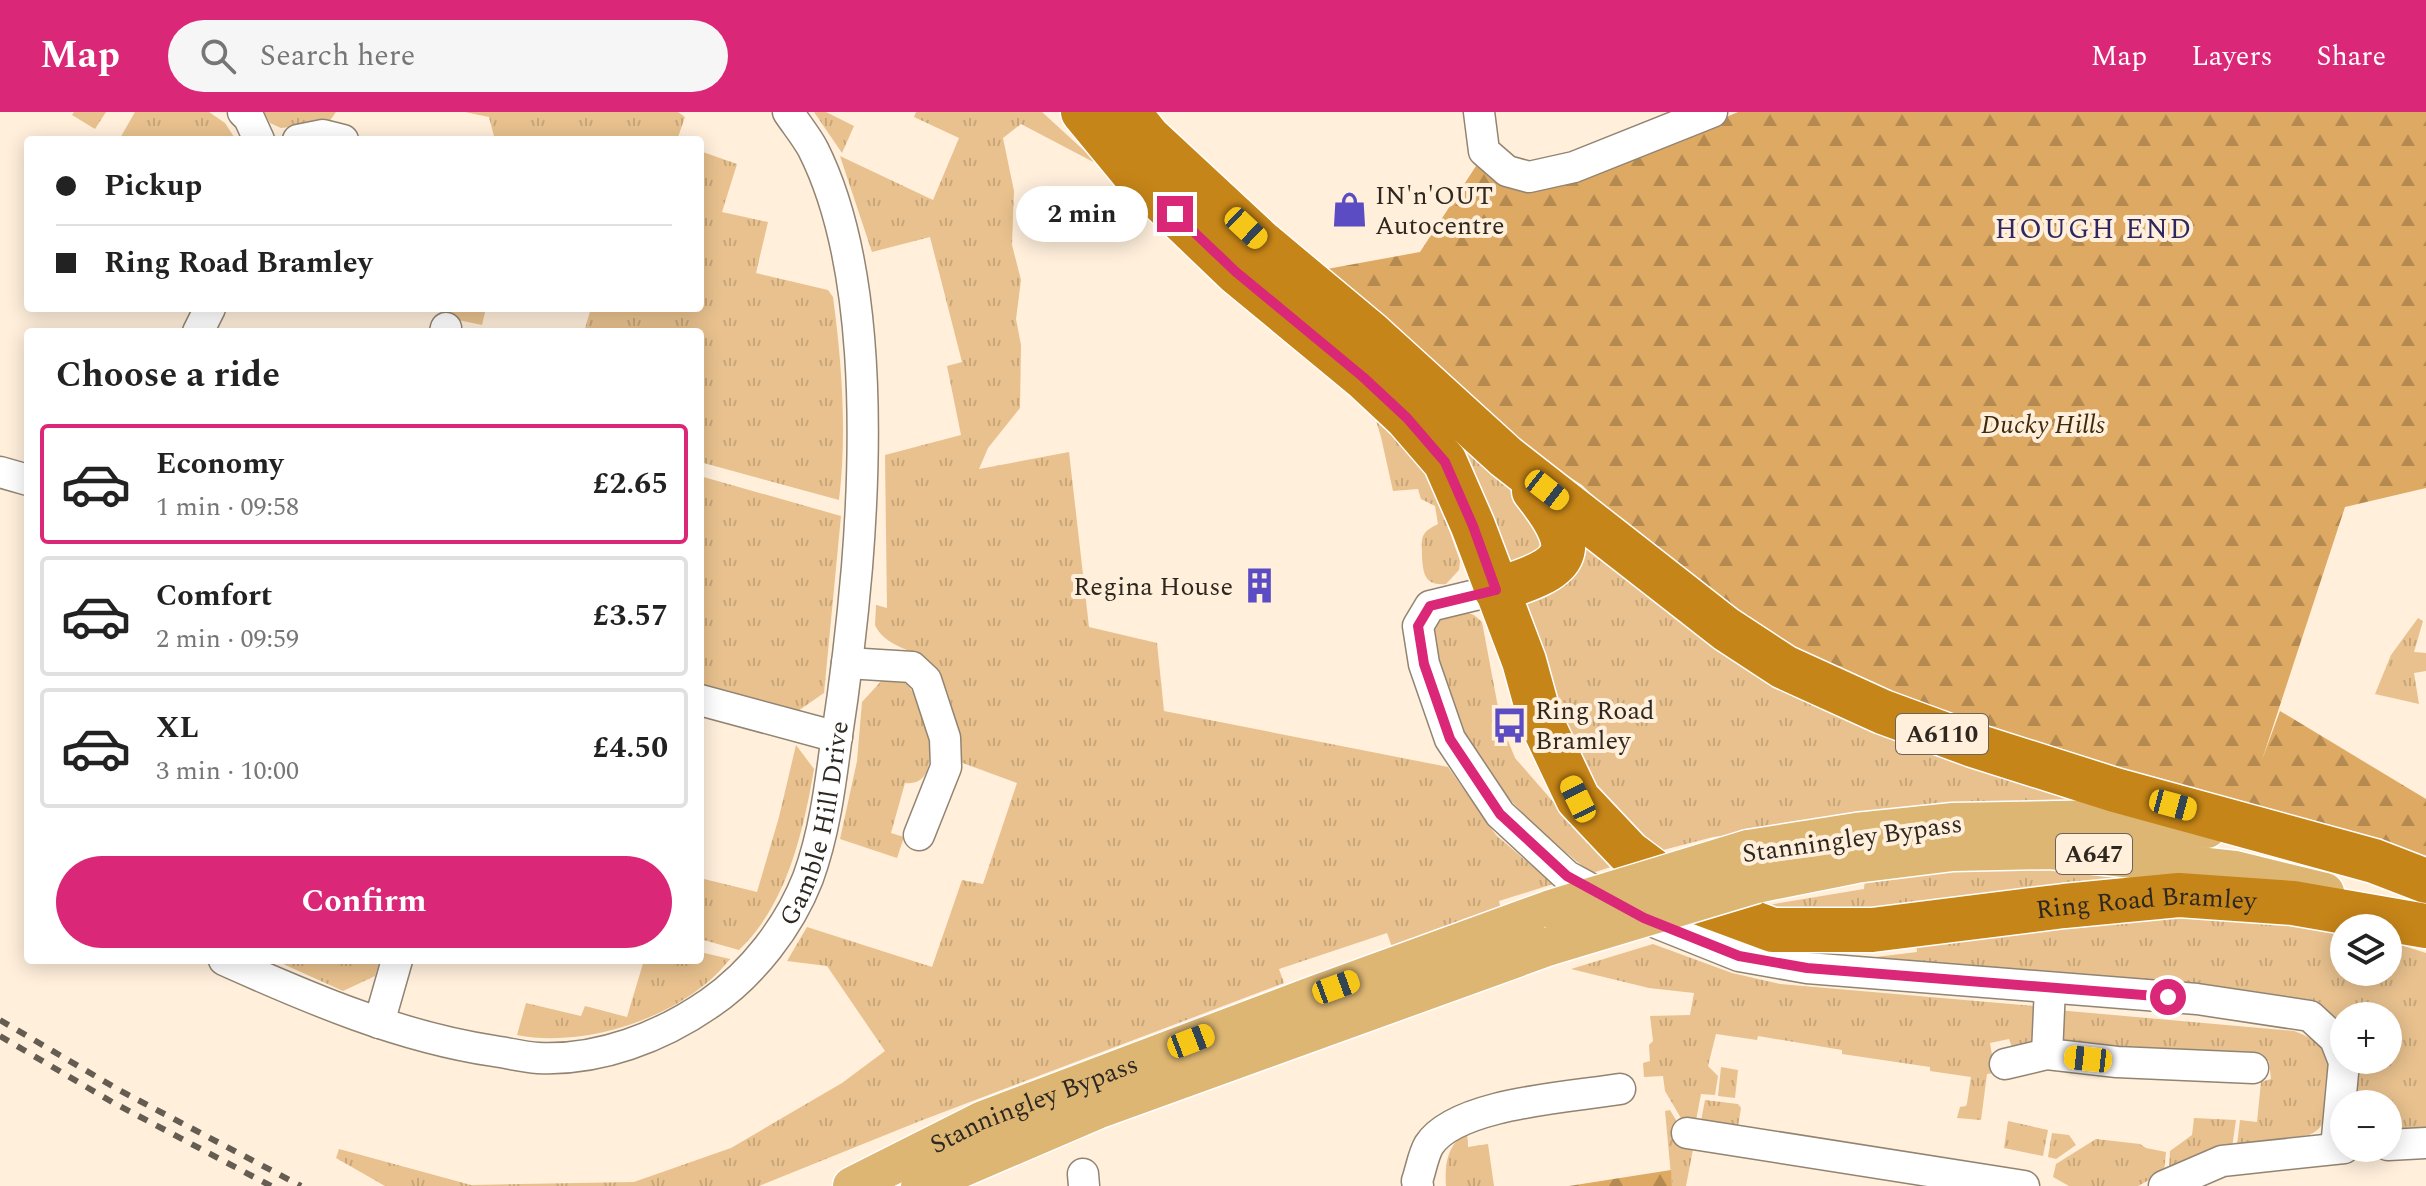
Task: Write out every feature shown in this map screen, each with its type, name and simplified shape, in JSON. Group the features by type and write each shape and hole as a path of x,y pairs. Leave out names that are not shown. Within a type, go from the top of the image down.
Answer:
{"highway":[{"name":"Ring Road Bramley","path":"1083,112 1135,175 1236,272 1363,377 1407,418 1445,462 1473,526 1524,661 1540,719 1578,799 1629,853 1692,900 1773,930 1872,930 2179,895 2293,903 2426,926"},
{"name":"A6110","path":"1128,112 1148,137 1262,243 1371,334 1506,457 1726,629 1784,667 1883,712 1973,745 2115,790 2287,836"},
{"name":"A6110","path":"1496,590 1549,570 1561,555 1564,538 1556,518 1506,457"},
{"name":"Stanningley Bypass","path":"2287,836 2374,861 2426,881"}],"main road":[{"name":"Stanningley Bypass","path":"852,1186 983,1120 1309,997 1551,928 1856,832 1953,822 2108,819 2287,836"},
{"name":"Stanningley Bypass","path":"1752,867 1856,864 1953,852 2050,850 2235,870 2352,899 2426,926"},
{"name":"Stanningley Bypass","path":"920,1186 1097,1110 1551,928"}],"street":[{"path":"243,112 257,136"},
{"name":"Gamble Hill Drive","path":"233,964 379,1023 455,1045 538,1058 582,1054 630,1044 681,1023 726,992 757,961 784,925 807,880 826,817 847,663 861,514 861,370 850,268 837,211 812,147 788,112"},
{"path":"1479,112 1484,151 1507,171 1529,177 1574,167 1712,112"},
{"path":"0,472 24,479"},
{"path":"1496,590 1430,606 1418,626 1424,664 1450,739 1500,814 1567,876 1644,918 1739,956 1807,968 2197,999 2310,1016 2335,1039 2344,1062 2343,1090"},
{"path":"847,663 912,667 926,680 945,738 946,767 919,835"},
{"path":"704,701 837,737"},
{"path":"379,1023 396,964"},
{"path":"2047,1054 2050,988"},
{"path":"2005,1064 2047,1054 2117,1062 2253,1068"},
{"path":"1418,1186 1428,1146 1450,1124 1482,1111 1620,1089"},
{"path":"1687,1133 1988,1183 2024,1186"},
{"path":"2402,1147 2422,1150"},
{"path":"2170,1185 2222,1161 2330,1149"}],"green space":[{"path":"74,112 106,112 95,129 72,115"},
{"path":"135,112 209,112 225,123 233,136 121,136"},
{"path":"264,112 336,112 329,122 281,128 270,123"},
{"path":"465,112 678,112 685,117 678,136 494,136 489,117"},
{"path":"814,112 826,112 854,126 842,153"},
{"path":"916,112 1042,112 1101,166 1021,124 1003,138 1014,191 1012,245 1021,280 1016,319 1021,345 1020,408 988,448 979,469 1069,452 1089,627 1157,643 1164,711 1448,767 1496,835 1553,884 1499,901 1501,910 1393,950 1387,933 1279,969 1284,983 920,1121 759,1186 385,1186 336,1158 339,1149 471,1185 634,1182 731,1148 842,1083 885,1051 827,966 787,961 807,927 932,967 962,880 983,884 1017,783 960,762 955,719 939,675 920,656 889,641 875,625 876,605 887,608 885,455 961,435 947,366 962,362 930,237 872,252 840,156 933,200 959,138 914,117"},
{"path":"1111,112 1544,513 1548,548 1506,574 1492,542"},
{"name":"Ducky Hills","path":"1738,112 2426,112 2426,488 2345,507 2262,760 2280,711 2426,799 2426,858 2247,808 1883,697 1779,640 1653,555 1582,485 1516,443 1316,271 1420,252 1476,166 1506,187 1529,188 1557,183 1622,162"},
{"path":"704,152 737,164 722,212 768,222 756,273 828,290 833,297 842,398 843,450 839,500 704,463 704,328 585,328 590,312 704,312"},
{"path":"440,312 485,312 482,325 439,316"},
{"path":"1370,401 1431,479 1460,561 1459,570 1446,584 1429,581 1423,568 1422,538 1427,530 1438,524 1435,506 1421,499 1418,489 1393,491"},
{"path":"704,477 841,516 824,693 795,713 704,685"},
{"path":"1571,538 2078,793 2073,804 1814,824 1713,837 1644,855 1594,800 1511,596"},
{"path":"1463,611 1482,622 1501,723 1515,758 1614,866 1592,873 1571,857 1509,798 1473,753 1449,705 1431,633 1443,617"},
{"path":"2418,618 2423,621 2414,652 2426,653 2426,671 2414,673 2419,704 2375,694 2391,655"},
{"path":"884,678 901,680 911,690 919,704 929,740 930,757 926,772 918,781 905,783 891,833 904,837 897,858 840,839 857,761 862,702"},
{"path":"796,745 814,769 798,842 781,889 756,932 739,950 704,940 704,879 757,892"},
{"path":"2000,863 2202,876 1977,906 1752,911 1774,904 1864,889 1865,877"},
{"path":"2225,915 2330,930 2330,986 2402,986 2402,945 2426,953 2426,1134 2402,1136 2402,1090 2356,1090 2356,1074 2402,1074 2402,1002 2330,1002 2330,1014 2320,1007 1842,961 1917,952 1916,940 2062,919"},
{"path":"1653,944 1732,973 1780,984 2034,1006 2038,1014 2036,1042 2014,1053 2009,1039 1990,1043 1995,1073 1987,1074 1981,1120 1957,1118 1960,1107 1966,1106 1971,1077 1930,1071 1930,1067 1842,1054 1842,1050 1758,1036 1757,1040 1716,1034 1708,1066 1718,1076 1715,1095 1701,1094 1694,1131 1688,1130 1665,1091 1663,1076 1644,1077 1643,1063 1650,1061 1649,1045 1653,1041 1650,1016 1690,1015 1694,993 1649,988 1571,969"},
{"path":"704,953 730,959 688,997 633,1024 573,1037 517,1035 526,1003 581,1016 585,1006 627,1017 643,964 704,964"},
{"path":"283,964 379,964 375,976 343,991"},
{"path":"2057,1010 2294,1031 2318,1044 2328,1058 2327,1109 2323,1122 2309,1135 2237,1145 2240,1120 2257,1122 2261,1082 2271,1079 2269,1061 2069,1051 2057,1044"},
{"path":"1721,1067 1738,1070 1735,1098 1718,1096"},
{"path":"1705,1100 1738,1104 1741,1108 1738,1126 1701,1121"},
{"path":"1670,1110 1689,1142 1694,1144 1686,1186 1672,1186 1665,1111"},
{"path":"2194,1118 2236,1120 2232,1148 2169,1170 2170,1151 2192,1135"},
{"path":"2008,1121 2048,1130 2043,1156 2004,1148"},
{"path":"1467,1131 1468,1147 1488,1144 1494,1186 1446,1186 1449,1155"},
{"path":"2052,1133 2069,1135 2076,1145 2056,1159 2048,1157"},
{"path":"2096,1139 2140,1144 2166,1152 2164,1172 2138,1186 2069,1186 2053,1177 2056,1164"},
{"path":"1671,1170 1672,1186 1569,1186"}],"railway":[{"path":"0,1020 119,1090 301,1186"},
{"path":"0,1036 112,1102 271,1186"}],"place":[{"name":"IN'n'OUT Autocentre","path":"1349,210"},
{"name":"Regina House","path":"1259,586"},
{"name":"Ring Road Bramley","path":"1509,725"}],"district":[{"name":"HOUGH END","path":"2094,228"}],"route":[{"path":"1175,214 1236,272 1363,377 1407,418 1445,462 1496,590 1430,606 1418,626 1424,664 1450,739 1500,814 1567,876 1644,918 1739,956 1807,968 2168,997"}]}
